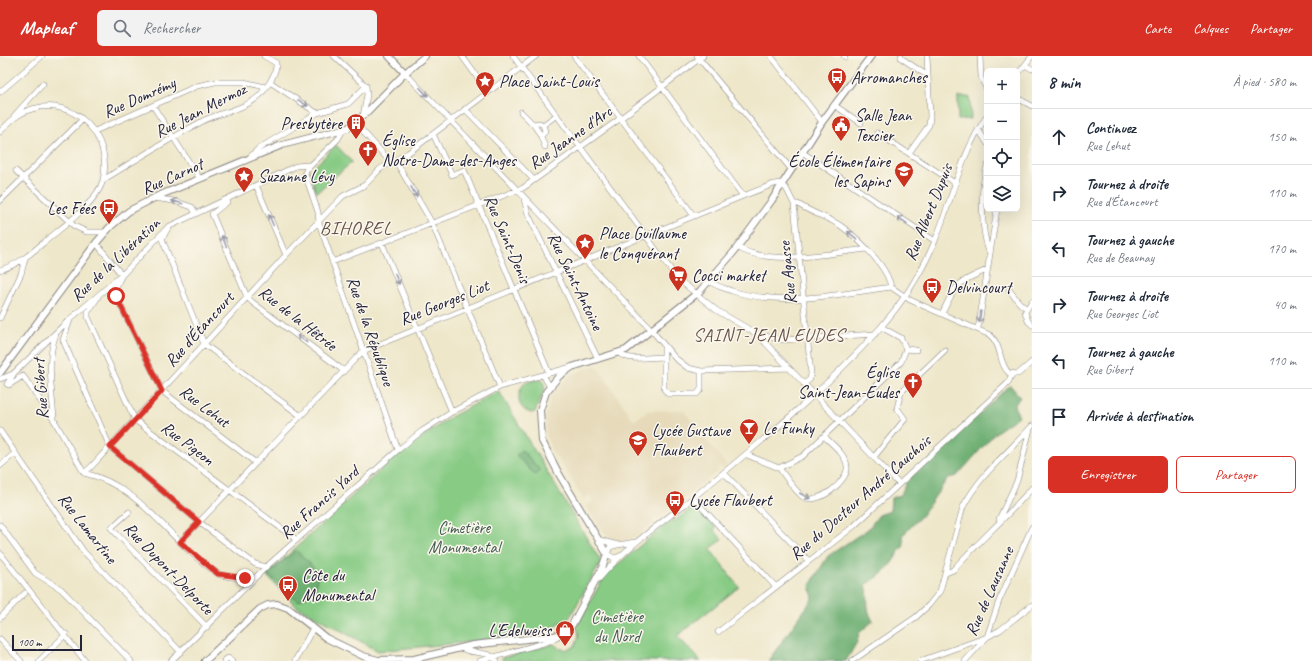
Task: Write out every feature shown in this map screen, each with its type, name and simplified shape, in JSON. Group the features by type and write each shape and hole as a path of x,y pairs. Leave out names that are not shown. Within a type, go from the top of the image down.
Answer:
{"street":[{"path":"0,92 42,56"},
{"path":"264,56 276,63 275,73 270,82"},
{"path":"334,56 366,86 367,95 363,116"},
{"path":"389,56 516,190 585,260 651,330 664,347 688,368 701,371 789,368"},
{"name":"Rue Carnot","path":"0,373 96,243 129,211 154,198 200,178 282,145 343,130 363,116 404,73 425,56"},
{"path":"462,56 488,92"},
{"path":"513,56 677,278 695,294 732,321 757,334 782,340 874,334"},
{"path":"393,163 536,56"},
{"path":"574,56 694,216"},
{"path":"639,56 743,196"},
{"path":"771,56 822,122"},
{"path":"621,556 614,558 607,554 600,540 559,474 542,441 540,410 543,398 550,386 558,377 572,367 626,350 709,281 737,247 781,185 822,122 871,56"},
{"path":"901,56 901,58 928,76"},
{"path":"909,153 929,125 930,116 927,56"},
{"path":"980,56 981,78 984,84"},
{"path":"1020,71 1032,56"},
{"path":"700,57 791,169"},
{"name":"Rue Jeanne d'Arc","path":"332,262 523,188 621,118 700,57"},
{"path":"1025,65 1032,69"},
{"name":"Rue Domrémy","path":"95,131 197,86 215,82 244,82 265,87"},
{"name":"Rue Jean Mermoz","path":"103,180 202,121 250,102 260,95 270,82 317,113"},
{"path":"0,132 43,84"},
{"path":"249,158 258,149 317,113 348,104 366,86"},
{"path":"1020,100 1032,106"},
{"path":"834,105 861,122"},
{"path":"153,106 200,178"},
{"path":"0,270 25,259 70,222 90,201 103,180 104,156 95,131 73,113 57,107 31,110 13,119"},
{"path":"465,109 534,180"},
{"path":"521,112 534,124 545,147"},
{"path":"543,125 557,115"},
{"path":"0,201 82,120"},
{"name":"Rue Albert Dupuis","path":"593,586 609,566 639,540 747,455 881,327 905,296 935,242 955,183 978,129 984,120"},
{"path":"534,124 540,123 543,125"},
{"path":"540,134 545,131 543,125"},
{"path":"358,126 373,141 374,145 393,163 398,165 432,223 501,386"},
{"path":"978,129 985,140"},
{"path":"309,165 338,139 343,130"},
{"path":"877,133 955,183"},
{"name":"Rue Saint-Denis","path":"433,134 452,175 464,170 550,373 558,377"},
{"path":"802,152 935,242"},
{"name":"Rue d'Étancourt","path":"84,473 162,391 318,220 343,196 365,185 380,169 393,163"},
{"name":"Rue de la Libération","path":"0,379 13,374 70,319 122,275 168,227 296,166 309,165"},
{"name":"Rue de la République","path":"309,165 305,174 318,212 318,220 398,450"},
{"path":"16,170 74,226 87,232 106,232"},
{"path":"985,176 983,188 986,242 990,253"},
{"name":"Rue Georges Liot","path":"180,542 363,351 743,196 774,184 781,185"},
{"name":"Rue Agasse","path":"781,185 786,188 794,204 812,377 804,384"},
{"path":"256,186 286,255"},
{"path":"154,198 174,201 192,207 196,214"},
{"name":"Rue Saint-Antoine","path":"524,198 528,214 598,359"},
{"name":"Rue de la Hêtrée","path":"228,199 227,202 212,214 247,297 344,371"},
{"path":"794,204 798,204 840,226 868,249 883,270 890,282 891,288"},
{"path":"528,214 535,208"},
{"path":"977,329 997,212"},
{"path":"168,227 162,239 204,344 301,416"},
{"path":"96,243 122,275"},
{"path":"382,243 452,412"},
{"path":"737,247 765,256 799,256 868,249"},
{"path":"0,318 21,274 25,259"},
{"path":"942,314 953,290 959,283 987,270"},
{"name":"Rue Lehut","path":"122,275 114,291 162,391 256,463"},
{"path":"709,281 727,289 754,297 785,299 891,288 942,314 990,335 997,342 1004,366 1007,371 1012,374 1023,372 1032,362"},
{"path":"1009,290 1017,298 1019,304 1026,308"},
{"name":"Rue Pigeon","path":"98,296 88,312 88,317 135,420 297,540"},
{"path":"1032,301 1026,308 1025,316 1032,325"},
{"path":"70,319 63,340 110,447 199,522 254,564 266,567"},
{"path":"779,468 803,456 825,437 839,421 901,362 906,350 901,338 881,327"},
{"name":"Rue Gibert","path":"58,330 52,349 51,378 54,420 84,473"},
{"path":"757,334 899,484"},
{"path":"664,347 664,389 668,394 696,394 702,389 701,371"},
{"path":"906,350 916,350"},
{"path":"874,457 905,418 897,408 901,392 945,350"},
{"path":"619,353 622,356 631,357 664,357"},
{"name":"Rue Francis Yard","path":"171,661 266,567 398,450 422,431 452,412 501,386 572,367"},
{"path":"13,374 7,384 9,385 23,376 54,420"},
{"name":"Rue du Docteur André Cauchois","path":"718,632 854,526 1008,383 1012,374"},
{"path":"543,376 550,386"},
{"path":"998,522 1017,481 1031,427"},
{"path":"852,661 916,617 929,605 940,591 963,507 970,494 982,476 1031,427"},
{"name":"Rue Lamartine","path":"0,431 84,552 181,652"},
{"path":"747,455 779,468 804,497 810,499 821,497 843,480 847,472 846,460 825,437"},
{"path":"0,466 15,453"},
{"path":"84,473 94,475 130,493 180,542 218,574 245,578 252,581"},
{"path":"724,473 809,561"},
{"path":"946,573 953,570 998,522 1009,514 1032,488"},
{"path":"693,498 776,587"},
{"name":"Rue Dupont-Delporte","path":"129,512 111,528 207,627"},
{"path":"0,524 35,573 61,589 131,661"},
{"name":"Rue de Lausanne","path":"965,661 987,637 999,601 1032,528"},
{"name":"Rue Albert Dupuis","path":"600,540 618,545"},
{"name":"Rue Albert Dupuis","path":"607,554 610,547 639,540"},
{"path":"0,553 66,634 85,661"},
{"path":"480,661 496,659 547,642 562,634 572,625 606,560 607,554"},
{"path":"0,618 25,594"},
{"path":"205,661 260,609 268,605 277,604 288,608 313,628 337,644 378,660 414,659 495,642 562,634"},
{"path":"920,661 987,637 1000,630 1032,605"},
{"path":"295,661 313,628"},
{"path":"39,661 66,634"},
{"path":"0,639 21,661"},
{"path":"461,648 464,651 496,659"},
{"path":"224,661 228,658 232,661"}],"shaded area":[{"name":"Lycée Gustave Flaubert","path":"596,365 634,421 647,411 683,410 726,465 722,468 720,466 717,468 718,471 658,519 655,517 653,519 654,523 639,535 625,541 612,539 601,530 587,506 593,501 589,495 583,499 564,467 552,451 546,437 545,418 553,393 570,375"}],"green space":[{"path":"958,97 970,97 971,119 958,120"},
{"path":"336,145 352,162 316,193 310,171"},
{"path":"538,379 543,381 545,389 535,412 531,413 522,408 519,395 525,383"},
{"path":"1010,385 1020,397 1014,406 1019,416 995,433 957,476 948,478 922,515 903,535 904,546 891,564 880,576 866,584 868,607 873,621 859,633 857,642 846,661 768,661 813,598 810,585 828,556 868,529 879,515 890,511 891,498 901,495 906,482"},
{"name":"Cimetière Monumental","path":"497,392 500,393 601,562 567,622 559,623 552,630 470,642 378,651 296,606 266,575 398,454 451,417"},
{"path":"522,450 540,470 535,475 516,455"},
{"name":"Cimetière du Nord","path":"695,505 716,527 714,530 722,539 710,549 739,587 677,636 701,661 503,661 501,658 554,644 563,649 574,647 579,635 576,627 605,575 671,520 675,521"},
{"path":"296,550 318,572 315,591 299,601 289,595 286,589 267,575"}],"place":[{"name":"Arromanches","path":"837,94"},
{"name":"Place Saint-Louis","path":"485,98"},
{"name":"Presbytère","path":"356,140"},
{"name":"Salle Jean Texcier","path":"841,142"},
{"name":"Église Notre-Dame-des-Anges","path":"368,167"},
{"name":"École Élémentaire les Sapins","path":"904,188"},
{"name":"Suzanne Lévy","path":"244,193"},
{"name":"Les Fées","path":"109,225"},
{"name":"Place Guillaume le Conquérant","path":"585,260"},
{"name":"Cocci market","path":"678,292"},
{"name":"Delvincourt","path":"932,304"},
{"name":"Église Saint-Jean-Eudes","path":"913,399"},
{"name":"Le Funky","path":"749,445"},
{"name":"Lycée Gustave Flaubert","path":"638,457"},
{"name":"Lycée Flaubert","path":"675,517"},
{"name":"Côte du Monumental","path":"288,602"},
{"name":"L'Edelweiss","path":"565,647"}],"district":[{"name":"BIHOREL","path":"356,227"},
{"name":"SAINT-JEAN EUDES","path":"769,335"}],"route":[{"path":"116,296 162,391 110,447 199,522 180,542 218,574 245,578"}]}
